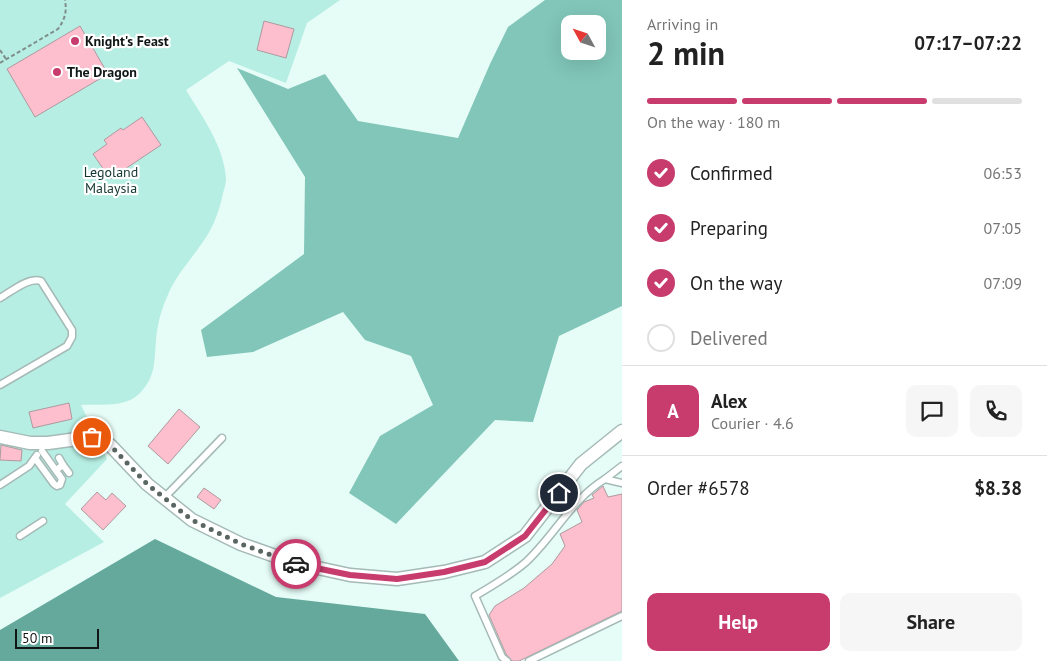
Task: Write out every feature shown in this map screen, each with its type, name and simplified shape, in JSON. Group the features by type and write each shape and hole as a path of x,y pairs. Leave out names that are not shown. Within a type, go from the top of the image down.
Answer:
{"street":[{"path":"0,436 45,447 92,437 102,439 147,484 192,520 241,544 295,563 350,575 397,579 444,572 485,562 525,536 581,464 622,431"}],"lane":[{"path":"0,298 29,282 37,279 41,281 72,330 72,336 67,346 0,385"},
{"path":"164,498 222,438"},
{"path":"0,485 29,466 35,458 45,447 62,479 60,485 57,486 35,458"},
{"path":"59,458 69,473"},
{"path":"56,470 63,465"},
{"path":"507,661 502,657 475,596 526,562 587,490 622,466"},
{"path":"605,479 622,483"},
{"path":"20,536 43,521"},
{"path":"528,661 622,616"}],"path":[{"path":"0,63 58,28 64,20 66,13 65,0"},
{"path":"0,50 6,59"}],"green space":[{"name":"Legoland Malaysia","path":"0,0 340,0 307,23 286,83 229,61 186,90 217,144 224,167 226,184 211,229 178,277 165,302 157,330 154,363 149,382 139,394 127,401 111,404 81,405 107,459 65,504 104,542 0,598"}],"shaded area":[{"path":"545,0 622,0 622,306 559,336 533,422 495,420 396,524 349,493 380,436 433,405 411,356 365,340 343,312 253,352 207,357 201,330 304,254 305,177 237,68 288,89 325,74 358,121 458,138 508,27"},
{"path":"155,539 276,597 425,614 459,661 0,661 0,630"}],"building":[{"path":"264,21 294,29 286,58 257,50"},
{"name":"The Dragon","path":"80,26 108,74 35,117 7,69"},
{"path":"142,117 161,145 110,179 93,154 107,144 104,140"},
{"path":"69,403 72,419 33,428 29,412"},
{"path":"179,409 200,427 168,464 148,446"},
{"path":"1,445 22,450 21,461 0,460"},
{"path":"603,486 608,497 622,494 622,611 519,661 512,661 506,654 489,615 495,606 524,588 552,564 565,546 560,534 582,522 577,510 584,502 594,498 592,495"},
{"path":"204,488 221,500 214,509 197,497"},
{"path":"97,492 106,500 112,493 126,506 103,530 81,509"}],"way so far":[{"path":"92,437 102,439 111,446 147,484 192,520 241,544 296,564"}],"place":[{"name":"Knight's Feast","path":"75,41"},
{"name":"The Dragon","path":"57,72"}],"route":[{"path":"296,564 350,575 397,579 444,572 485,562 525,536 559,493"}]}
